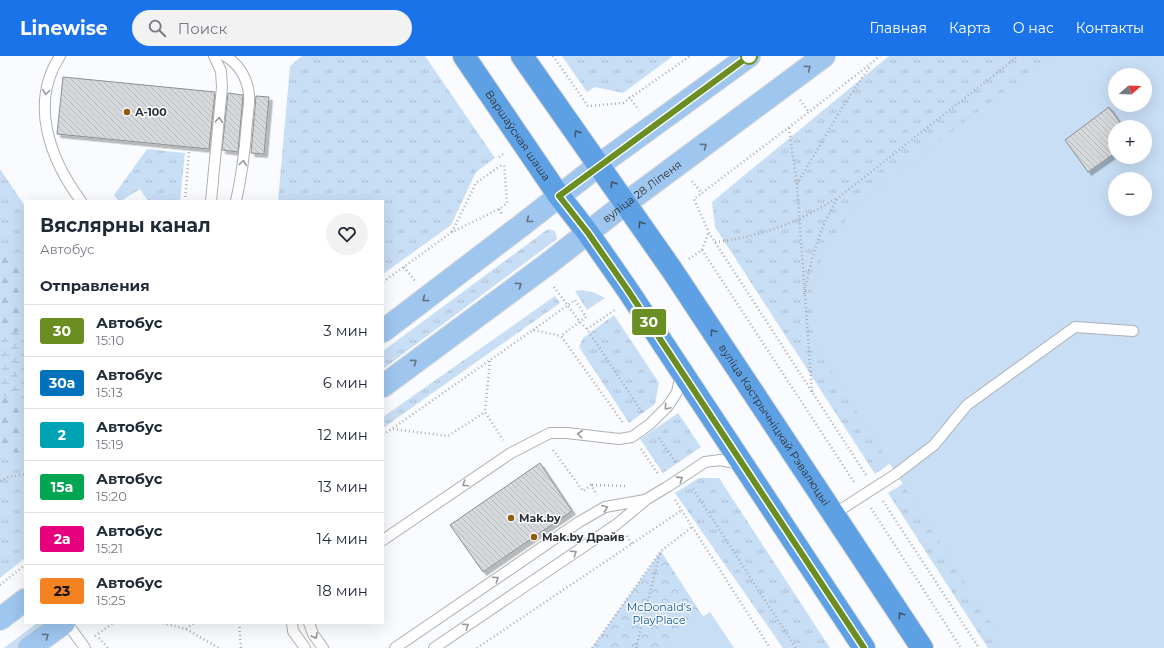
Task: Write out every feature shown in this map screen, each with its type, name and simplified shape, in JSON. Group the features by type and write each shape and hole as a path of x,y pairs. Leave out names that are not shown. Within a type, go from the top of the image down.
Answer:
{"highway":[{"name":"Варшаўская шаша","path":"464,56 559,196 588,233"},
{"path":"522,56 626,203"},
{"name":"вуліца Кастрычніцкай Рэвалюцыі","path":"626,203 922,648"},
{"path":"588,233 627,289 864,648"}],"main road":[{"path":"388,326 599,165 749,56"},
{"name":"вуліца 28 Ліпеня","path":"384,385 824,56"},
{"path":"0,619 24,601"},
{"path":"29,648 64,624"}],"lane":[{"path":"60,56 54,66 48,83 45,101 45,120 49,141 55,158 80,200"},
{"path":"211,200 222,87 221,71 214,56"},
{"path":"225,56 236,64 242,72 250,97 244,165 236,200"},
{"path":"834,514 875,489 934,445 967,406 1075,327 1133,330"},
{"path":"384,539 511,453 550,433 567,433 619,438 632,437 650,424 668,406 677,392 682,372"},
{"path":"434,648 617,524 646,499 705,462 720,460 743,465"},
{"path":"394,648 586,518 605,507 646,499"},
{"path":"66,624 86,648"},
{"path":"292,624 293,631 304,648"},
{"path":"309,624 313,634 323,648"}],"path":[{"path":"553,56 588,106 623,103 690,56"},
{"path":"880,56 789,128 694,200 708,233 979,648"},
{"path":"715,242 736,240 756,235 799,219 838,198 1018,56"},
{"path":"796,185 839,113 873,61"},
{"path":"789,128 799,219 812,394"},
{"path":"185,200 189,152"},
{"path":"384,281 452,232 499,209 507,203 504,163 476,183 452,232"},
{"path":"804,294 818,235 827,215 838,198"},
{"path":"702,250 864,496 961,648"},
{"path":"384,435 575,300 586,317"},
{"path":"533,330 561,336"},
{"path":"393,429 448,436 485,412"},
{"path":"650,477 657,472"},
{"path":"0,481 9,477 24,474"},
{"path":"591,485 630,486"},
{"path":"477,648 682,510"},
{"path":"592,648 661,551 692,527"},
{"path":"636,648 661,551"},
{"path":"0,585 24,566"},
{"path":"167,624 186,629 219,648"},
{"path":"186,629 193,624"},
{"path":"239,624 241,648"},
{"path":"96,635 108,648"}],"green space":[{"path":"302,56 425,56 495,158 476,172 451,225 384,273 384,200 278,200 290,66"},
{"path":"562,56 673,56 623,93 595,87 587,92"},
{"path":"889,56 1065,56 895,460 875,474 715,227 712,202"},
{"path":"1051,56 1164,56 1164,648 1007,648 824,360 812,328 812,288 822,258 842,225 858,203"},
{"path":"147,149 185,153 180,200 147,200 140,189 123,200 117,200 114,195"},
{"path":"0,169 24,205 24,559 0,578"},
{"path":"548,229 555,231 557,239 384,368 384,350"},
{"path":"0,248 24,264 24,455 9,451 0,444"},
{"path":"582,290 595,293 605,298 587,310 575,291"},
{"path":"555,296 560,303 384,427 384,416"},
{"path":"614,315 659,383 655,404 629,423 579,347 583,338"},
{"path":"19,332 24,335 24,402 4,396 0,392 0,334"},
{"path":"678,413 701,447 663,473 640,439"},
{"path":"699,478 719,478 830,648 783,648 675,493"},
{"path":"909,480 1008,648 988,648 888,493"},
{"name":"McDonald's PlayPlace","path":"661,551 723,648 592,648"},
{"path":"710,612 734,648 669,648 665,642"},
{"path":"36,624 51,624 18,648 4,648"}],"building":[{"name":"А-100","path":"63,77 215,92 209,149 57,134"},
{"path":"228,93 243,95 238,152 222,150"},
{"path":"256,96 269,97 264,154 251,153"},
{"path":"1108,108 1108,112 1112,112 1118,120 1108,120 1108,158 1088,172 1065,140"},
{"name":"Mak.by","path":"540,463 572,511 483,572 450,525"}],"bus line":[{"name":"30","path":"749,56 599,165 559,196 588,233 627,289 864,648"}],"place":[{"name":"А-100","path":"127,112"},
{"name":"Mak.by","path":"511,518"},
{"name":"Маk.by Драйв","path":"534,537"}]}
